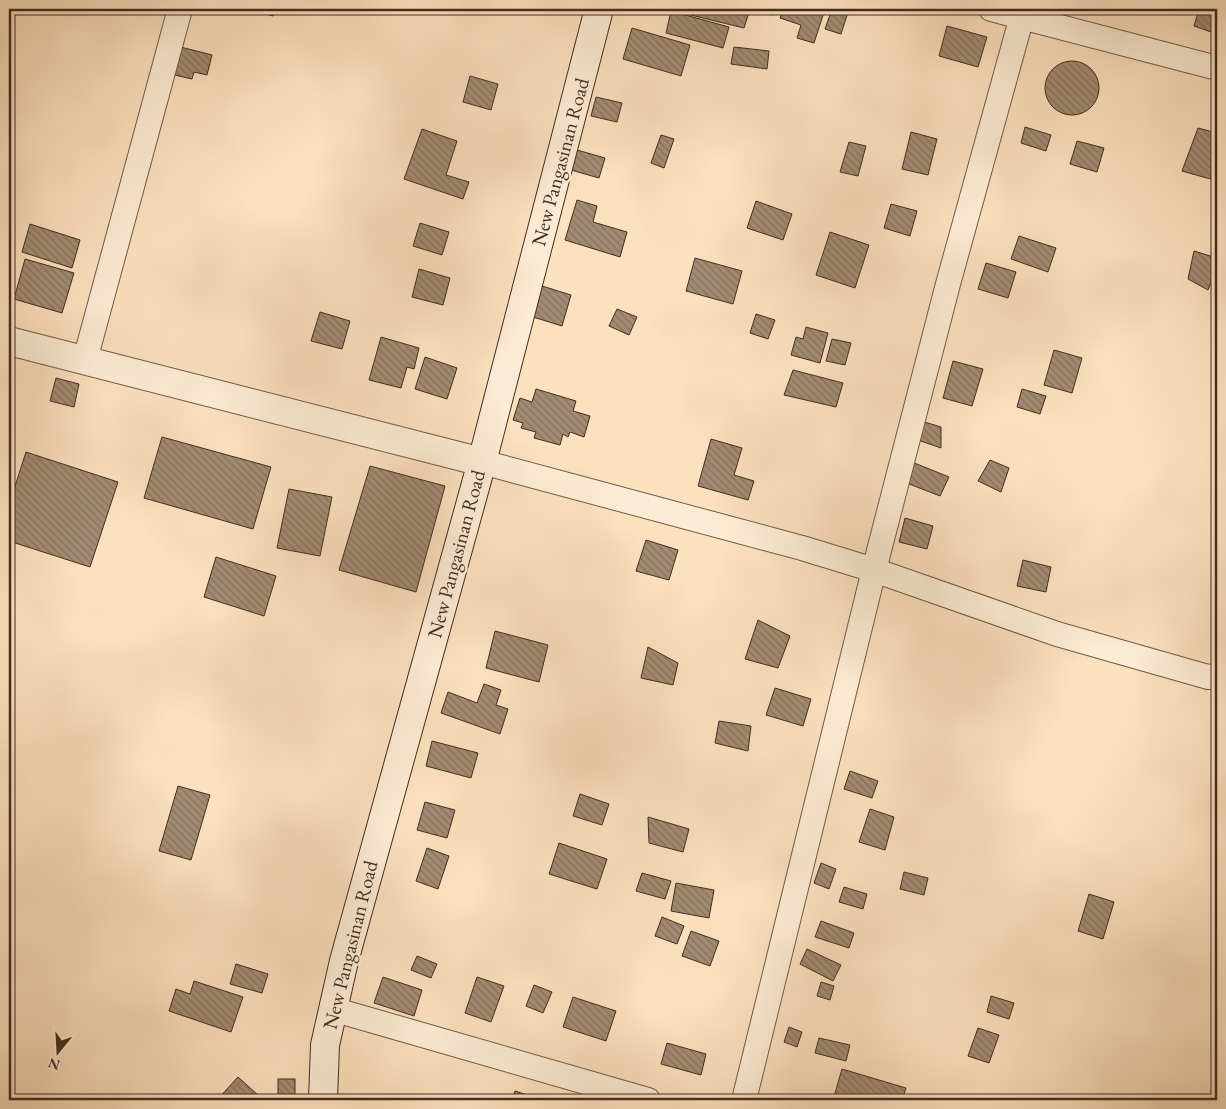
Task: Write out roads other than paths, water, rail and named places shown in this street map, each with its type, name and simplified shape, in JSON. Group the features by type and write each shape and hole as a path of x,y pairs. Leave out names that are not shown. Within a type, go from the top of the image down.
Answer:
{"main road":[{"name":"New Pangasinan Road","path":"323,1100 323,1072 326,1045 332,1009 344,961 482,462 599,9"},
{"path":"9,341 482,462"}],"street":[{"path":"85,360 180,9"},
{"path":"991,9 1023,13 1217,68"},
{"path":"744,1100 874,570 948,284 1023,13"},
{"path":"482,462 802,548 874,570 1057,634 1208,677 1217,676"},
{"path":"332,1009 648,1100"}]}
